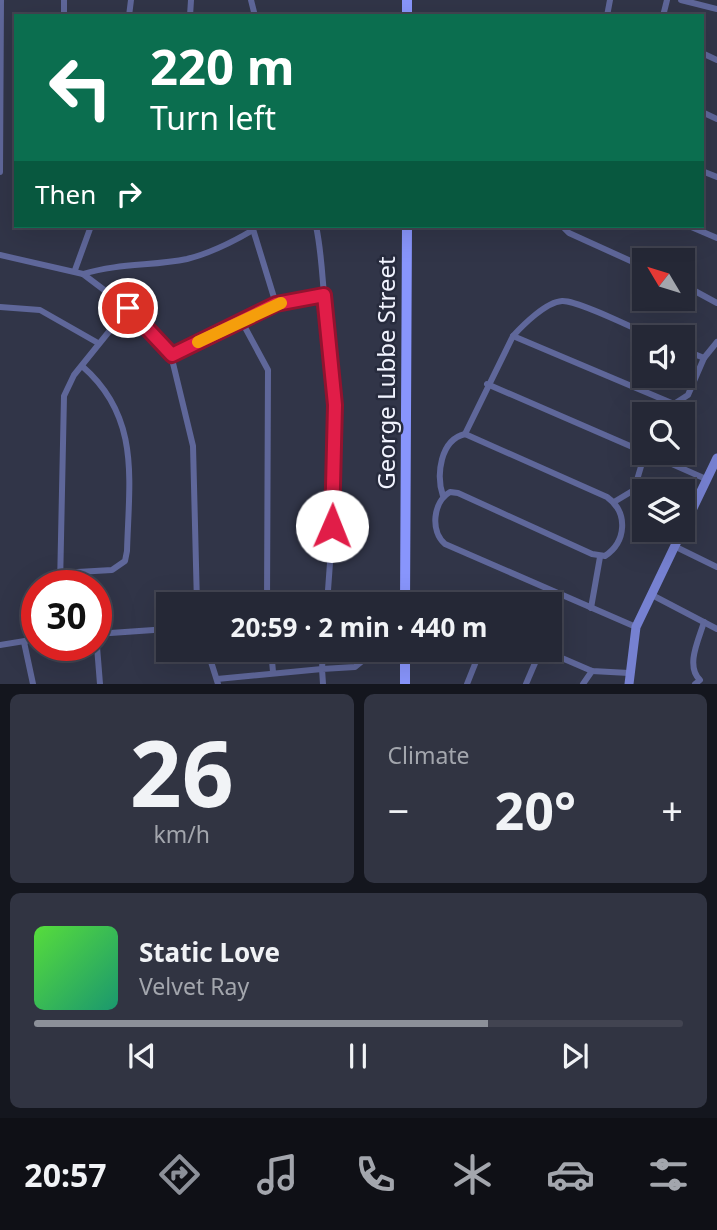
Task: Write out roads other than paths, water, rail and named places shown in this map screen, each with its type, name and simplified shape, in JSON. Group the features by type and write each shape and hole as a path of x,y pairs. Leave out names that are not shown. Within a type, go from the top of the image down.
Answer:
{"main road":[{"name":"George Lubbe Street","path":"405,592 407,228"},
{"path":"405,662 405,684"}],"street":[{"path":"0,172 1,0"},
{"path":"681,0 717,9"},
{"path":"75,270 90,228"},
{"path":"83,274 113,265 183,260 213,251 252,228 276,304"},
{"path":"316,228 335,405 332,551 328,592"},
{"path":"564,228 569,233 632,262"},
{"path":"694,228 717,238"},
{"path":"0,255 75,270 83,274 128,308 172,355 193,446 197,592"},
{"path":"695,291 717,303"},
{"path":"172,355 276,304 324,295"},
{"path":"465,434 487,384 522,326 563,301 632,328"},
{"path":"0,307 40,310 98,343"},
{"path":"60,570 64,396 98,343 128,308"},
{"path":"241,320 268,370 270,388 267,592"},
{"path":"513,337 674,404 688,395 704,358 717,342"},
{"path":"695,354 704,358"},
{"path":"82,366 106,387 126,439 130,464 127,551 125,561 112,570"},
{"path":"487,384 632,447"},
{"path":"443,496 450,492 458,493 600,556 609,554 623,530 623,521 614,502 465,434 454,438 448,445 438,480 443,496 435,522 437,533 445,544 636,627"},
{"path":"629,684 636,627 717,458"},
{"path":"614,502 634,490 641,465"},
{"path":"673,465 706,479"},
{"path":"676,547 717,567"},
{"path":"591,608 600,556"},
{"path":"652,595 717,629"},
{"path":"704,622 694,659 694,673 698,682 707,684"},
{"path":"100,684 96,634 156,630"},
{"path":"0,645 21,642"},
{"path":"562,658 592,671 629,673"},
{"path":"28,661 33,684"},
{"path":"211,662 218,682 273,672 355,667 361,662"},
{"path":"272,662 273,672"},
{"path":"323,662 323,684"},
{"path":"467,684 476,662"},
{"path":"526,684 535,662"},
{"path":"583,684 592,671"}]}
